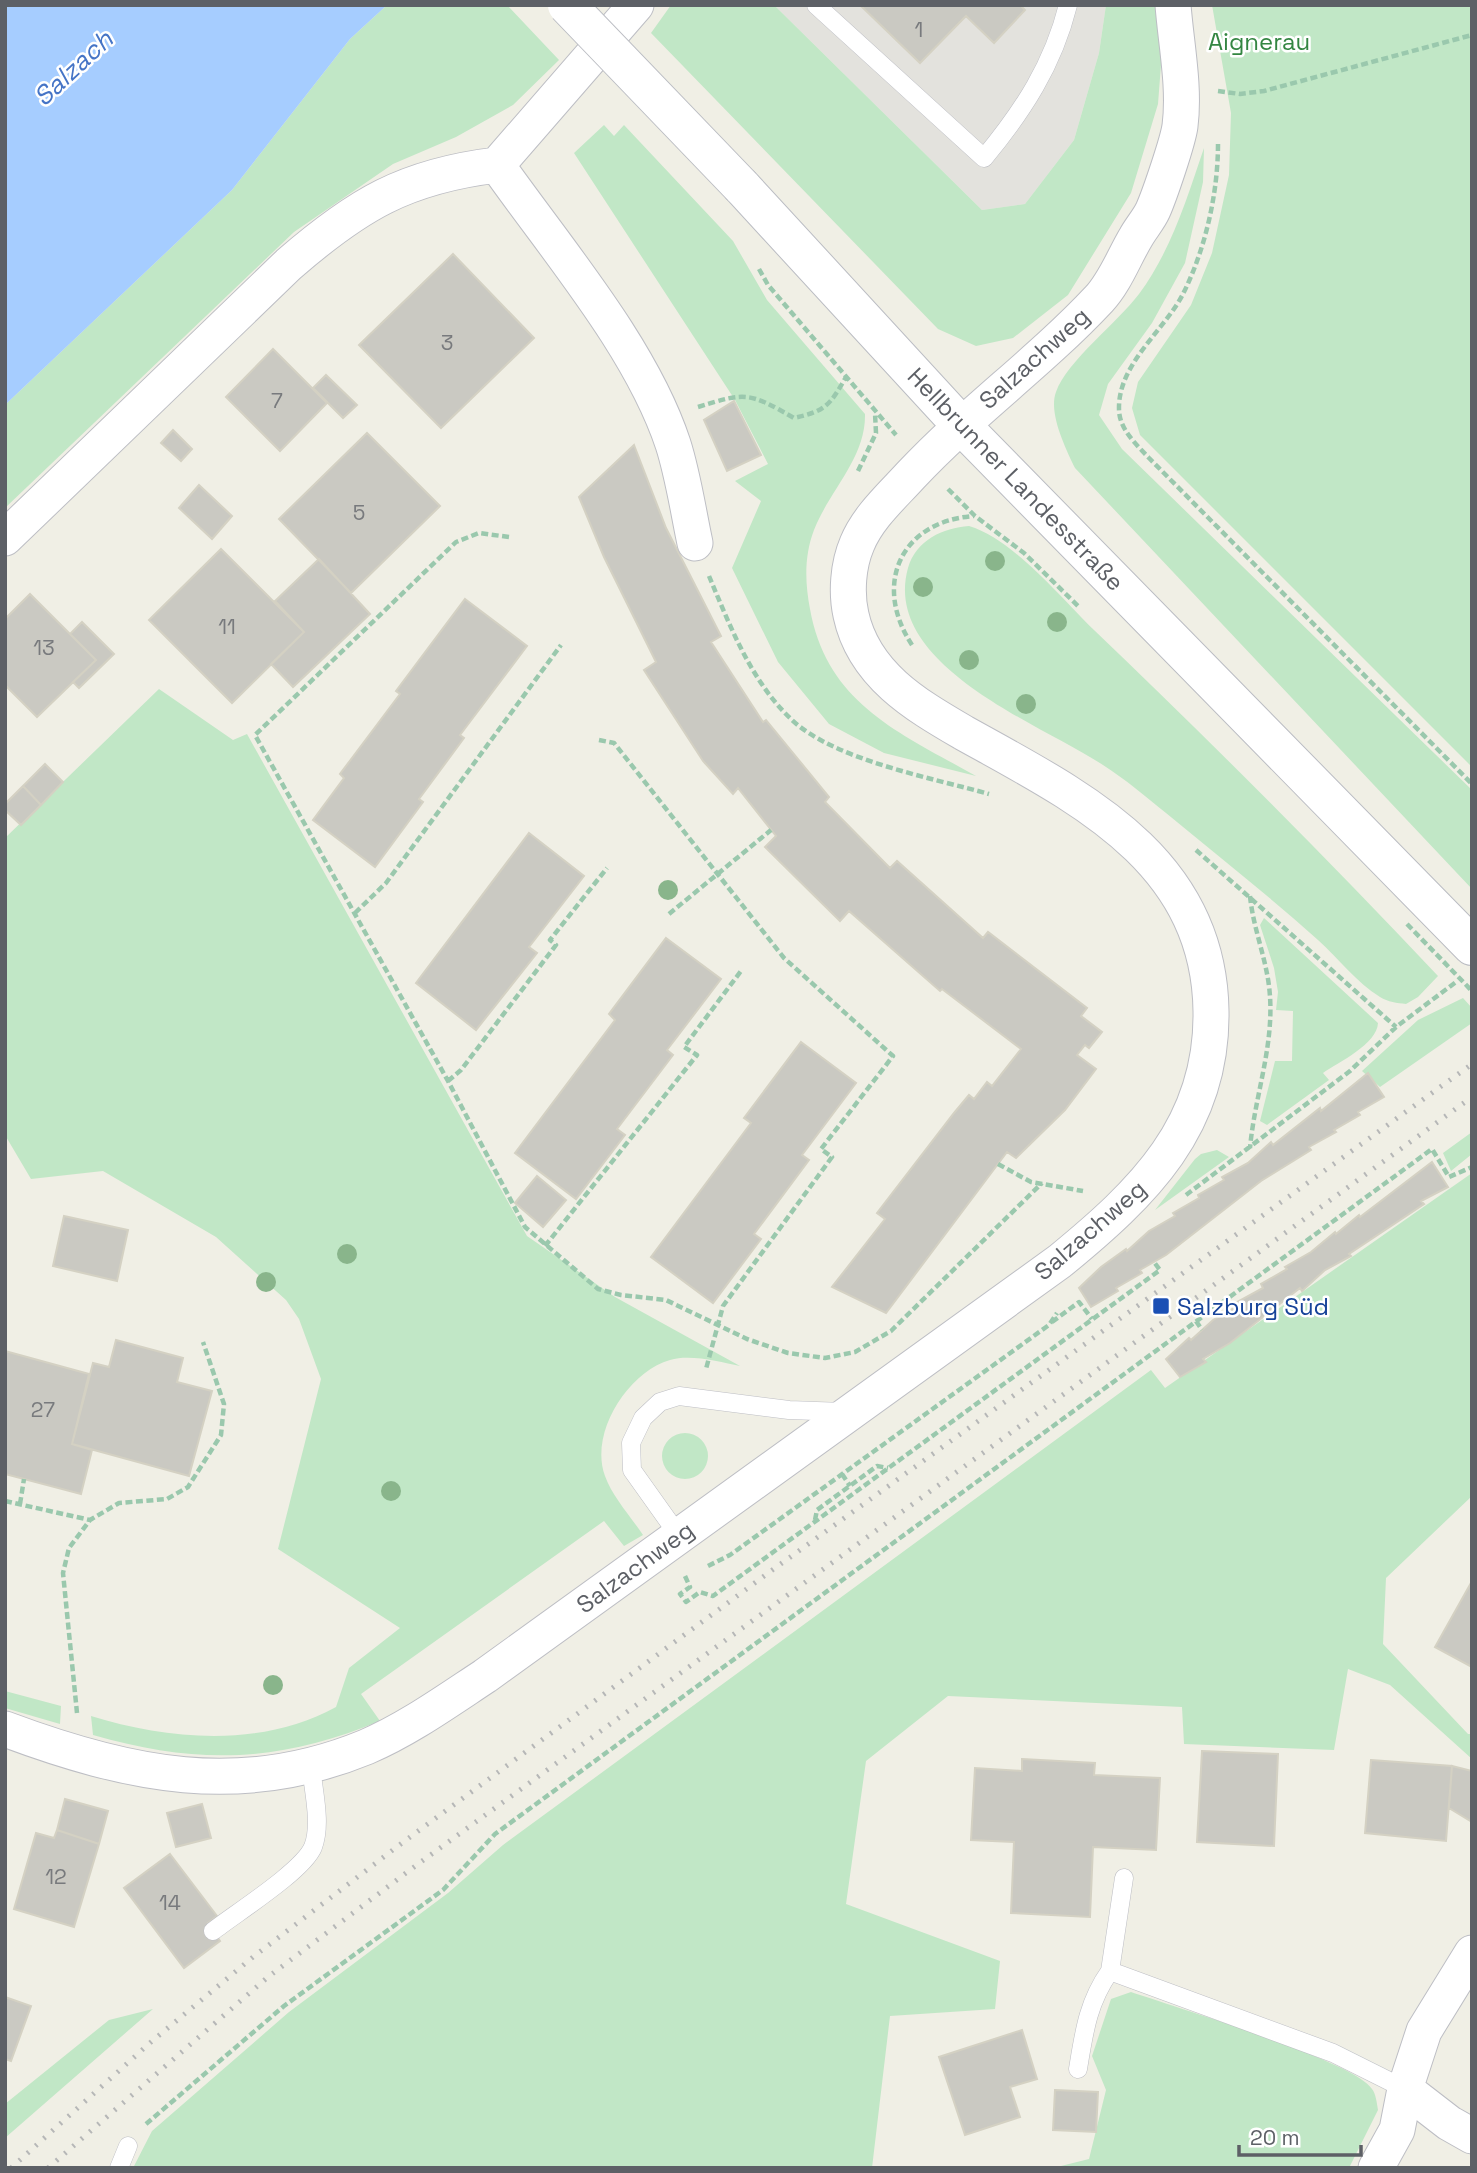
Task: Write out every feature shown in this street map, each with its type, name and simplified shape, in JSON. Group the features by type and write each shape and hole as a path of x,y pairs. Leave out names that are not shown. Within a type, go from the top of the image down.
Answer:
{"main road":[{"name":"Hellbrunner Landesstraße","path":"567,5 742,187 960,424 1466,962"}],"street":[{"path":"5,538 289,264 327,231 363,206 396,189 464,169 497,165 636,5"},
{"name":"Salzachweg","path":"5,1729 81,1756 159,1773 206,1778 261,1776 311,1766 367,1746 411,1723 485,1676 1059,1261 1118,1213 1156,1173 1195,1107 1206,1072 1212,1029 1211,989 1203,949 1186,908 1162,870 1123,830 1085,802 917,706 873,663 859,639 848,598 850,567 857,544 888,500 960,424 1104,294 1153,211 1180,127 1173,5"},
{"path":"497,165 603,314 651,392 673,444 695,543"},
{"path":"1376,2168 1397,2130 1405,2089 1424,2031 1472,1953"},
{"path":"1405,2089 1449,2123 1472,2136"}],"lane":[{"path":"816,5 984,158 1036,88 1053,56 1069,5"},
{"path":"679,1536 632,1470 631,1443 643,1418 660,1402 679,1396 789,1410 847,1412"},
{"path":"213,1931 299,1865 312,1848 316,1827 311,1766"},
{"path":"1078,2068 1086,2017 1096,1991 1110,1971 1124,1878"},
{"path":"1110,1971 1333,2053 1405,2089"},
{"path":"119,2168 128,2146"}],"path":[{"path":"1216,102 1215,91 1240,94 1264,91 1472,35"},
{"path":"1217,137 1214,193 1196,264 1182,296 1124,382 1120,417 1132,439 1149,458 1472,784"},
{"path":"753,257 768,285 875,412"},
{"path":"662,418 740,394 766,402 794,418 816,413 829,406 846,377"},
{"path":"509,537 479,533 456,542 256,735 448,1081 525,1227 598,1289 621,1295 666,1300 715,1325 788,1353 825,1358 855,1352 891,1331 1042,1183"},
{"path":"695,543 743,652 754,671 791,719 843,751 1000,797"},
{"path":"355,913 386,883 561,645"},
{"path":"598,740 614,743 784,958 893,1056 821,1149 832,1157 723,1306 715,1325 706,1363 709,1398"},
{"path":"669,914 771,830"},
{"path":"448,1081 461,1070 556,945 550,940 607,868"},
{"path":"1250,896 1252,919 1269,986 1270,1013 1266,1070 1252,1125 1250,1148"},
{"path":"1416,911 1472,991"},
{"path":"1396,1027 1466,962"},
{"path":"545,1246 697,1055 684,1047 741,971"},
{"path":"128,2146 143,2126 284,2006 443,1890 495,1834 1432,1149 1449,1177 1472,1167"},
{"path":"685,1575 690,1587 680,1594 686,1602 700,1592 713,1596 1160,1270 1153,1262"},
{"path":"1049,1325 1079,1302 1092,1319"},
{"path":"1196,1321 1202,1330"},
{"path":"81,1756 63,1573 69,1548 90,1520 119,1503 167,1499 188,1487 221,1436 224,1404 203,1342"},
{"path":"814,1522 817,1510 877,1466 889,1468"},
{"path":"842,1474 850,1486"},
{"path":"20,1504 23,1479"},
{"path":"5,1502 90,1520"}],"shaded area":[{"path":"774,5 1106,5 1099,53 1074,140 1025,204 982,210"}],"green space":[{"path":"387,5 507,5 559,60 513,105 456,137 393,164 294,232 5,508 5,405 232,190 350,39"},
{"path":"671,5 774,5 982,210 1025,204 1074,140 1099,53 1106,5 1161,5 1164,26 1158,104 1131,193 1068,295 1013,338 976,346 938,329 651,33"},
{"name":"Aignerau","path":"1212,5 1472,5 1472,767 1140,435 1132,408 1138,382 1191,305 1212,253 1229,175 1231,113"},
{"path":"604,125 614,136 624,125 733,241 767,300 865,414 860,445 814,530 808,550 807,589 819,642 832,669 850,692 871,712 920,745 976,776 884,753 829,724 778,662 732,568 761,501 735,481 768,464 735,400 574,153"},
{"path":"1204,148 1203,182 1185,263 1152,323 1108,384 1099,415 1122,449 1472,790 1472,889 1075,468 1059,431 1054,401 1062,380 1130,305 1150,277 1177,224"},
{"path":"969,526 1002,543 1036,571 1269,801 1438,976 1418,997 1403,1004 1380,997 1281,908 1127,782 1103,765 1006,710 972,688 941,662 918,634 906,603 908,568 917,550 932,537 950,529"},
{"path":"159,689 233,740 247,734 527,1236 615,1297 740,1366 696,1358 670,1360 640,1377 616,1406 602,1441 601,1459 608,1484 643,1535 624,1546 604,1521 361,1694 380,1721 343,1735 272,1752 203,1755 131,1745 93,1735 91,1716 183,1735 247,1734 277,1729 336,1707 349,1668 400,1628 278,1549 321,1379 299,1319 286,1300 216,1237 103,1171 31,1179 5,1135 5,838"},
{"path":"1264,918 1378,1023 1376,1031 1364,1045 1323,1073 1329,1080 1267,1125 1260,1121 1275,1061 1292,1061 1293,1011 1276,1010 1278,992 1274,968 1260,925"},
{"path":"1463,998 1472,1008 1472,1023 1380,1087 1362,1071 1418,1020"},
{"path":"1472,1132 1472,1154 1451,1171 1443,1153"},
{"path":"1217,1150 1229,1157 1155,1210 1195,1159 1201,1154"},
{"path":"1472,1173 1472,1496 1386,1578 1383,1644 1468,1734 1472,1734 1472,1759 1390,1685 1348,1669 1334,1750 1184,1744 1182,1707 948,1696 866,1761 846,1904 1000,1961 995,2009 890,2016 872,2168 133,2168 152,2131 289,2012 448,1893 503,1845 1151,1370 1165,1388"},
{"path":"685,1433 701,1440 708,1456 701,1472 685,1479 669,1472 662,1456 669,1440"},
{"path":"5,1691 61,1706 60,1724 5,1708"},
{"path":"1131,1992 1299,2050 1358,2077 1372,2089 1378,2110 1349,2168 1053,2168 1089,2159 1106,2090 1092,2056 1111,1999"},
{"path":"153,2009 5,2138 5,2104 109,2020"}],"water":[{"name":"Salzach","path":"5,5 387,5 350,39 232,190 5,405"}],"building":[{"path":"860,5 1020,5 1025,10 994,43 966,16 920,63"},
{"path":"453,254 534,338 441,428 359,345"},
{"path":"273,349 327,403 280,451 226,397"},
{"path":"326,375 357,405 343,418 313,388"},
{"path":"734,401 761,455 727,471 704,420"},
{"path":"173,430 192,449 181,461 161,443"},
{"path":"367,433 440,506 351,593 279,519"},
{"path":"634,445 666,528 721,636 711,642 763,722 766,720 829,797 825,802 890,868 897,861 983,938 988,932 1087,1008 1081,1016 1102,1032 1089,1048 1085,1045 1077,1055 1096,1069 1065,1110 1016,1158 1007,1152 886,1313 832,1287 885,1219 877,1213 954,1113 969,1095 974,1099 987,1082 992,1086 1021,1049 942,989 940,991 849,911 840,921 765,847 776,836 738,788 733,794 703,761 644,670 656,662 604,557 579,497"},
{"path":"199,485 232,516 212,539 179,508"},
{"path":"221,549 304,632 232,703 149,620"},
{"path":"319,559 370,614 293,687 271,664 304,632 275,601"},
{"path":"30,594 96,660 37,717 5,685 5,619"},
{"path":"465,599 527,646 460,735 464,738 419,799 423,802 375,867 313,820 344,778 340,774 400,694 396,691"},
{"path":"82,622 114,654 79,688 73,682 96,660 70,634"},
{"path":"45,764 63,782 41,805 23,786"},
{"path":"23,786 41,805 21,825 5,810 5,804"},
{"path":"529,833 584,876 529,947 537,953 476,1030 416,983"},
{"path":"666,938 721,979 667,1050 673,1055 617,1129 625,1135 576,1199 515,1153 615,1020 609,1014"},
{"path":"801,1042 856,1083 802,1155 809,1160 754,1234 761,1239 713,1303 651,1257 751,1123 744,1118"},
{"path":"1368,1073 1384,1097 1358,1112 1360,1115 1334,1130 1336,1132 1309,1147 1311,1150 1261,1181 1166,1255 1140,1270 1142,1273 1116,1288 1118,1291 1091,1307 1079,1288 1101,1267 1126,1249 1127,1251 1149,1231 1175,1216 1173,1213 1199,1198 1198,1195 1224,1180 1222,1177 1248,1163 1271,1142 1273,1145 1320,1108 1321,1111"},
{"path":"1432,1162 1448,1187 1421,1201 1424,1204 1349,1254 1351,1256 1325,1270 1302,1291 1300,1288 1230,1343 1203,1359 1206,1362 1180,1377 1166,1359 1189,1338 1191,1340 1213,1320 1239,1305 1237,1302 1263,1288 1261,1284 1311,1252"},
{"path":"537,1176 566,1200 543,1227 515,1203"},
{"path":"64,1216 128,1230 117,1281 53,1266"},
{"path":"116,1340 183,1358 177,1382 212,1391 189,1476 72,1444 93,1363 109,1367"},
{"path":"5,1351 89,1374 72,1444 92,1450 81,1494 5,1474"},
{"path":"1472,1581 1472,1667 1435,1647"},
{"path":"1202,1751 1278,1754 1274,1846 1197,1842"},
{"path":"1022,1759 1095,1763 1094,1775 1160,1778 1156,1850 1093,1847 1090,1917 1011,1913 1014,1842 971,1840 975,1768 1022,1771"},
{"path":"1371,1760 1452,1766 1446,1841 1365,1833"},
{"path":"1452,1766 1472,1771 1472,1822 1449,1808"},
{"path":"65,1799 108,1811 99,1844 57,1830"},
{"path":"202,1804 211,1838 176,1847 167,1813"},
{"path":"57,1830 99,1844 74,1927 14,1909 36,1833 54,1838"},
{"path":"170,1854 217,1916 208,1923 220,1941 184,1968 124,1888"},
{"path":"5,1997 31,2006 11,2061 5,2059"},
{"path":"1022,2030 1037,2079 1010,2087 1020,2117 965,2135 939,2057"},
{"path":"1055,2090 1098,2092 1096,2132 1053,2130"}],"railway":[{"path":"11,2168 151,2042 253,1957 402,1843 771,1571 1472,1064"},
{"path":"48,2168 268,1977 418,1864 1472,1097"}],"place":[{"name":"Salzburg Süd","path":"1161,1306"}]}
